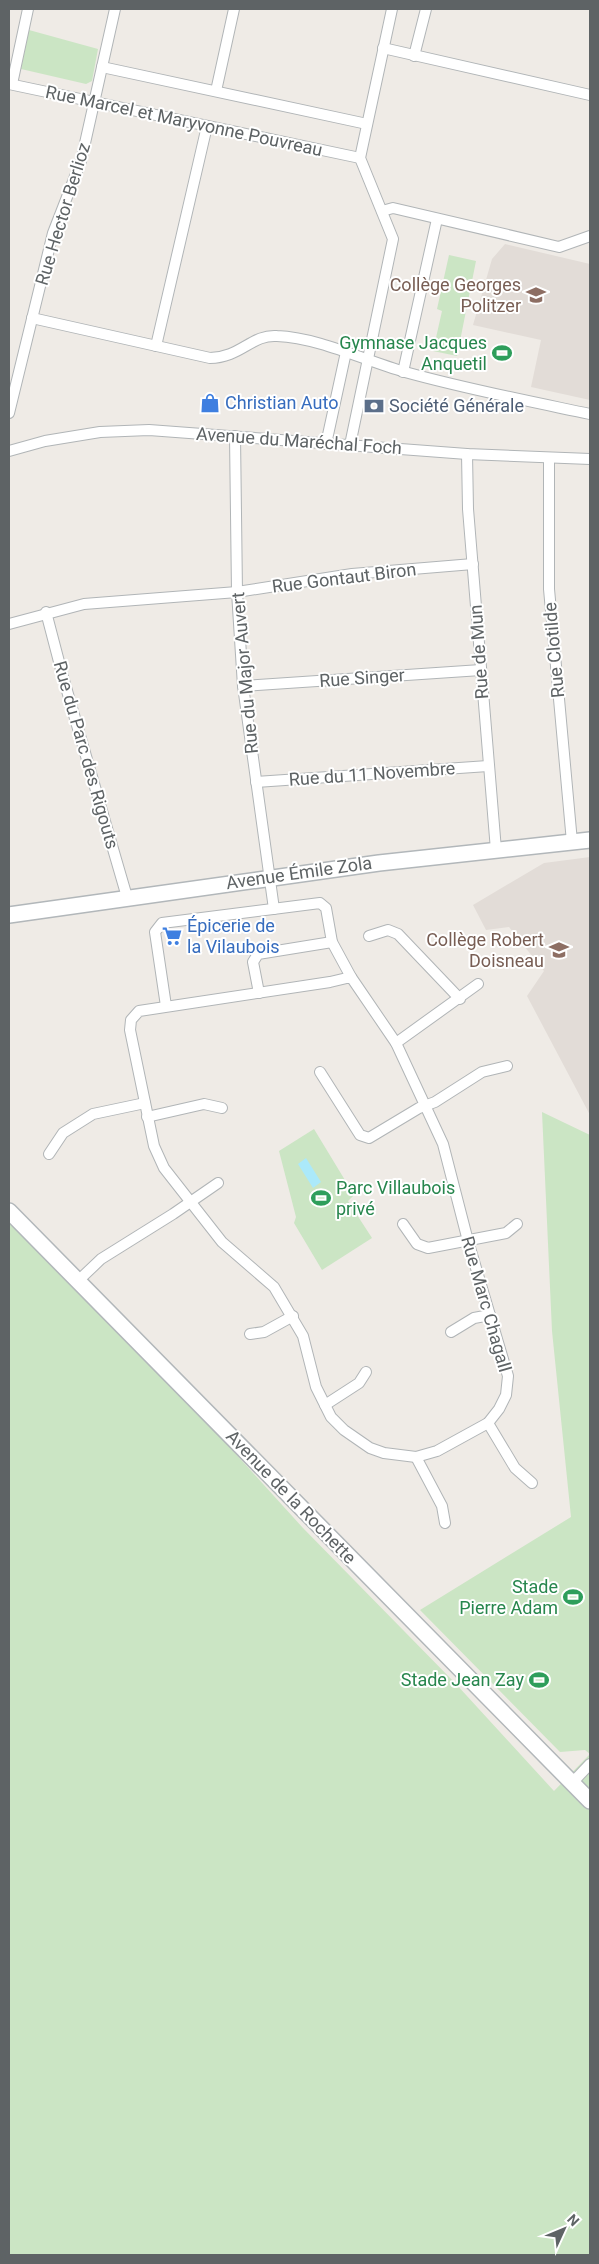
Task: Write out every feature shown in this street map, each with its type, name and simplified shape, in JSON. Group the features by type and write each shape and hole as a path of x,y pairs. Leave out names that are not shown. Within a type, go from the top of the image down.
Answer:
{"main road":[{"name":"Avenue Émile Zola","path":"9,915 270,877 590,840"},
{"name":"Avenue de la Rochette","path":"9,1211 590,1801"}],"street":[{"path":"10,84 28,9"},
{"name":"Rue Hector Berlioz","path":"9,413 53,233 81,162 115,9"},
{"path":"216,91 234,9"},
{"path":"350,445 393,239 360,158 392,9"},
{"path":"414,56 426,9"},
{"path":"383,48 590,94"},
{"path":"102,66 367,124"},
{"name":"Rue Marcel et Maryvonne Pouvreau","path":"10,84 360,158"},
{"path":"156,346 207,126"},
{"path":"382,211 394,208 407,213 492,230 560,247 590,236"},
{"path":"388,226 397,217 407,213"},
{"path":"403,372 437,219"},
{"path":"32,318 210,358 223,358 264,337 270,336 346,352 403,372 462,387 590,414"},
{"path":"326,444 346,352"},
{"name":"Avenue du Maréchal Foch","path":"9,451 45,441 100,432 149,430 467,454 590,459"},
{"name":"Rue du Major Auvert","path":"235,436 237,592 243,686 274,909"},
{"name":"Rue de Mun","path":"467,454 473,564 496,850"},
{"name":"Rue Clotilde","path":"549,458 549,589 572,842"},
{"name":"Rue Gontaut Biron","path":"9,624 46,612 112,601 237,592 352,574 473,564"},
{"name":"Rue du Parc des Rigouts","path":"46,612 127,897"},
{"name":"Rue Singer","path":"243,686 481,670"},
{"name":"Rue du 11 Novembre","path":"256,782 488,766"},
{"name":"Rue Marc Chagall","path":"274,909 320,903 326,908 332,942 351,977 396,1043 443,1144 468,1241 508,1376 506,1395 499,1409 488,1423 454,1443 416,1457 384,1453 364,1444 344,1430 332,1418 316,1387 303,1336 293,1316 274,1287 222,1242 164,1168 154,1146 130,1024 139,1011 351,977"},
{"path":"166,1006 155,932 162,923 274,909"},
{"path":"369,936 388,930 398,934 460,999"},
{"path":"259,993 253,962 258,954 332,942"},
{"path":"396,1043 460,999 478,984"},
{"path":"320,1072 360,1135 364,1138 370,1138 436,1102 482,1072 506,1066"},
{"path":"49,1154 63,1133 93,1114 145,1103"},
{"path":"147,1116 204,1104 222,1108"},
{"path":"79,1280 101,1259 218,1182"},
{"path":"403,1224 421,1247 428,1248 506,1233 517,1224"},
{"path":"451,1332 474,1318 490,1315"},
{"path":"250,1334 264,1332 293,1316"},
{"path":"325,1404 359,1382 366,1372"},
{"path":"488,1423 515,1468 532,1483"},
{"path":"416,1457 442,1506 445,1523"},
{"path":"572,1783 590,1764"}],"shaded area":[{"name":"Collège Georges Politzer","path":"505,244 590,264 590,400 531,387 541,340 473,325 492,259"},
{"name":"Collège Robert Doisneau","path":"590,857 590,1115 527,996 544,971 509,927 486,930 473,905 544,863"}],"green space":[{"path":"29,30 98,49 92,81 86,84 21,69"},
{"path":"449,255 476,261 457,356 433,351 442,311 437,309"},
{"name":"Stade Jean Zay","path":"542,1112 590,1135 590,1754 585,1750 560,1752 420,1610 571,1517 552,1331"},
{"name":"Parc Villaubois privé","path":"314,1129 354,1195 348,1201 372,1238 322,1270 294,1223 296,1217 279,1151"},
{"path":"9,1204 303,1528 456,1684 554,1791 590,1754 590,2255 9,2255"}],"water":[{"path":"306,1158 321,1182 313,1188 298,1164"}],"place":[{"name":"Collège Georges Politzer","path":"536,295"},
{"name":"Gymnase Jacques Anquetil","path":"502,353"},
{"name":"Christian Auto","path":"210,403"},
{"name":"Société Générale","path":"374,406"},
{"name":"Épicerie de la Vilaubois","path":"172,936"},
{"name":"Collège Robert Doisneau","path":"559,950"},
{"name":"Parc Villaubois privé","path":"321,1198"},
{"name":"Stade Pierre Adam","path":"573,1597"},
{"name":"Stade Jean Zay","path":"539,1680"}]}
